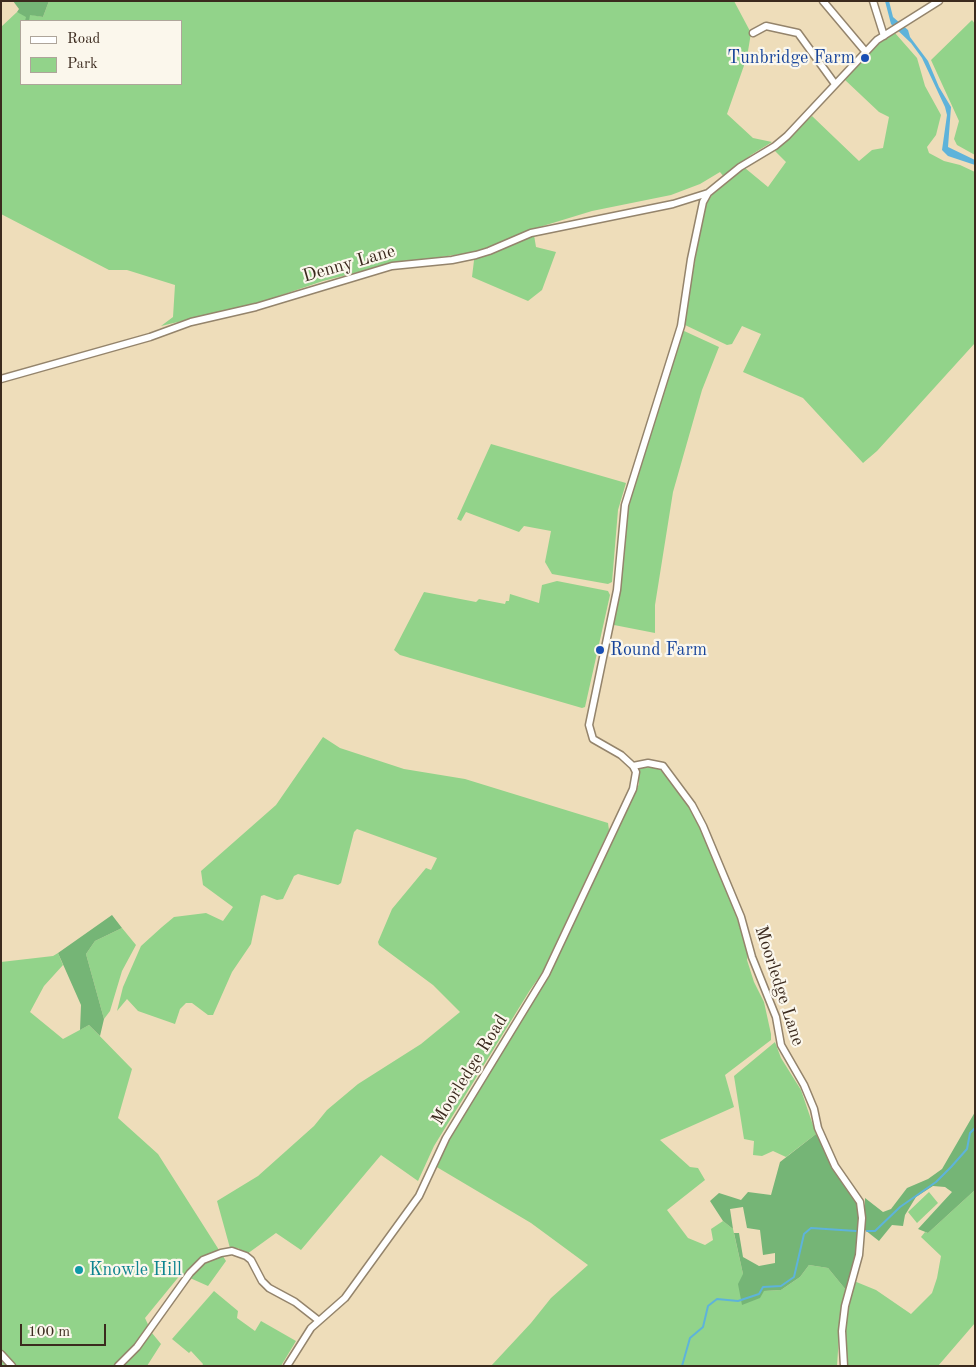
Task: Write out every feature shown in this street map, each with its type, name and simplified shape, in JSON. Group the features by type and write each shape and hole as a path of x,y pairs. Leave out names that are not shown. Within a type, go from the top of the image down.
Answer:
{"street":[{"path":"823,1 865,51"},
{"path":"873,1 884,36"},
{"path":"633,766 621,755 593,739 588,725 617,590 625,506 678,335 701,210 708,194 740,166 783,139 865,51 884,36 939,1"},
{"path":"753,33 766,26 798,33 835,84"},
{"name":"Denny Lane","path":"1,379 150,337 191,322 256,307 392,266 468,256 490,251 532,233 673,204 708,194"},
{"name":"Moorledge Lane","path":"633,766 648,763 663,766 692,805 703,826 741,917 752,956 776,1017 781,1045 804,1086 814,1109 818,1128 835,1166 860,1202 862,1218 859,1255 845,1306 842,1332 844,1366"},
{"name":"Moorledge Road","path":"288,1366 318,1320 346,1298 412,1206 446,1138 546,974 633,789 636,772 633,766"},
{"path":"118,1366 142,1341 190,1273 203,1260 221,1253 232,1251 246,1256 251,1260 262,1281 269,1288 295,1302 318,1320"},
{"path":"1,1354 12,1366"}],"green space":[{"path":"13,1 49,1 43,17 30,15 29,20 25,20 26,17 17,12 19,9"},
{"path":"49,1 734,1 751,33 747,57 727,114 753,138 772,142 751,155 724,177 720,172 700,184 671,195 592,211 533,229 536,247 556,252 542,290 528,301 472,277 475,252 386,265 323,281 258,303 161,326 173,317 175,285 127,270 109,270 1,214 1,27 17,12 43,17"},
{"path":"972,20 975,24 975,155 957,145 954,139 959,121 931,60"},
{"path":"895,33 917,58 925,86 941,115 936,135 927,147 929,153 944,161 960,165 975,172 975,343 877,451 863,463 803,398 743,372 761,334 742,326 732,344 727,345 685,325 684,322 705,204 713,194 745,168 768,187 786,162 774,150 812,116 859,161 872,150 883,148 889,117 879,112 844,79 878,44"},
{"path":"682,330 719,347 702,390 673,492 655,605 655,633 614,625 613,623 624,560 625,520 630,497 667,384"},
{"path":"491,444 626,483 618,510 612,582 608,584 552,574 545,562 551,531 524,526 519,532 466,512 461,521 457,519"},
{"path":"557,581 608,591 610,595 585,707 582,708 400,655 394,650 424,592 476,602 479,599 505,604 506,601 509,601 510,594 539,603 542,585"},
{"path":"323,737 340,748 404,769 465,779 608,823 609,830 542,973 434,1146 418,1181 381,1155 301,1250 276,1233 247,1254 238,1248 230,1248 217,1201 258,1176 314,1126 327,1110 358,1084 421,1044 460,1012 433,985 379,945 378,942 392,909 426,868 431,870 437,858 357,829 354,832 341,883 338,885 298,874 294,876 283,899 277,900 264,895 261,896 251,944 232,972 213,1015 208,1015 192,1003 186,1003 180,1009 175,1024 138,1011 127,999 117,1011 123,987 141,946 162,927 174,917 206,913 223,921 233,907 203,885 201,871 276,805"},
{"path":"639,768 658,768 665,774 689,806 703,835 734,909 748,954 747,960 754,982 764,1002 771,1034 771,1040 725,1075 734,1107 660,1140 690,1167 698,1168 705,1180 667,1210 688,1238 705,1245 713,1240 711,1229 723,1221 733,1229 743,1274 764,1291 781,1290 800,1277 809,1265 828,1268 846,1290 840,1321 837,1366 491,1366 531,1323 551,1298 588,1265 531,1223 435,1166 447,1140 540,990 639,784"},
{"path":"112,915 122,928 95,941 86,954 104,1019 100,1036 89,1025 80,1030 81,1005 58,953"},
{"path":"122,928 136,945 122,971 110,1011 104,1019 86,954 95,941"},
{"name":"Knowle Hill","path":"58,953 63,965 44,986 30,1012 63,1039 89,1025 132,1069 118,1118 158,1154 226,1261 208,1286 181,1274 145,1318 152,1333 161,1344 147,1366 1,1366 1,962 53,956"},
{"path":"775,1042 781,1058 801,1090 816,1134 786,1157 773,1151 762,1156 753,1155 754,1141 744,1139 734,1076"},
{"path":"975,1112 975,1190 928,1233 918,1229 952,1192 945,1187 933,1186 916,1197 905,1215 903,1226 892,1225 879,1241 865,1230 865,1198 883,1212 891,1209 907,1188 928,1179 942,1169"},
{"path":"816,1134 844,1186 858,1203 860,1219 857,1255 846,1290 828,1268 809,1265 800,1277 781,1290 764,1291 760,1298 742,1305 738,1284 743,1274 734,1233 739,1233 743,1257 759,1266 775,1263 775,1253 763,1255 760,1230 747,1228 743,1207 730,1209 733,1229 723,1221 710,1201 719,1193 741,1200 748,1192 771,1195 780,1162"},
{"path":"975,1190 975,1323 938,1366 847,1365 844,1332 854,1281 876,1290 911,1314 932,1293 941,1256 921,1237 925,1232 928,1233"},
{"path":"929,1192 938,1203 917,1223 908,1212"},
{"path":"214,1291 238,1311 237,1318 255,1331 261,1321 296,1341 281,1366 202,1366 203,1364 191,1351 189,1353 172,1339"}],"water":[{"path":"885,1 889,1 893,17 908,30 910,37 928,61 939,87 951,107 948,147 975,160 975,165 948,156 942,150 947,115 945,107 922,58 911,43 891,24"}],"waterway":[{"path":"867,1231 875,1231 900,1207 936,1182 967,1149 970,1133 975,1128"},
{"path":"682,1366 690,1338 703,1327 708,1306 717,1299 738,1301 759,1294 763,1287 781,1286 794,1277 804,1234 811,1228 856,1231"}],"place":[{"name":"Tunbridge Farm","path":"865,58"},
{"name":"Round Farm","path":"600,650"},
{"name":"Knowle Hill","path":"79,1270"}]}
